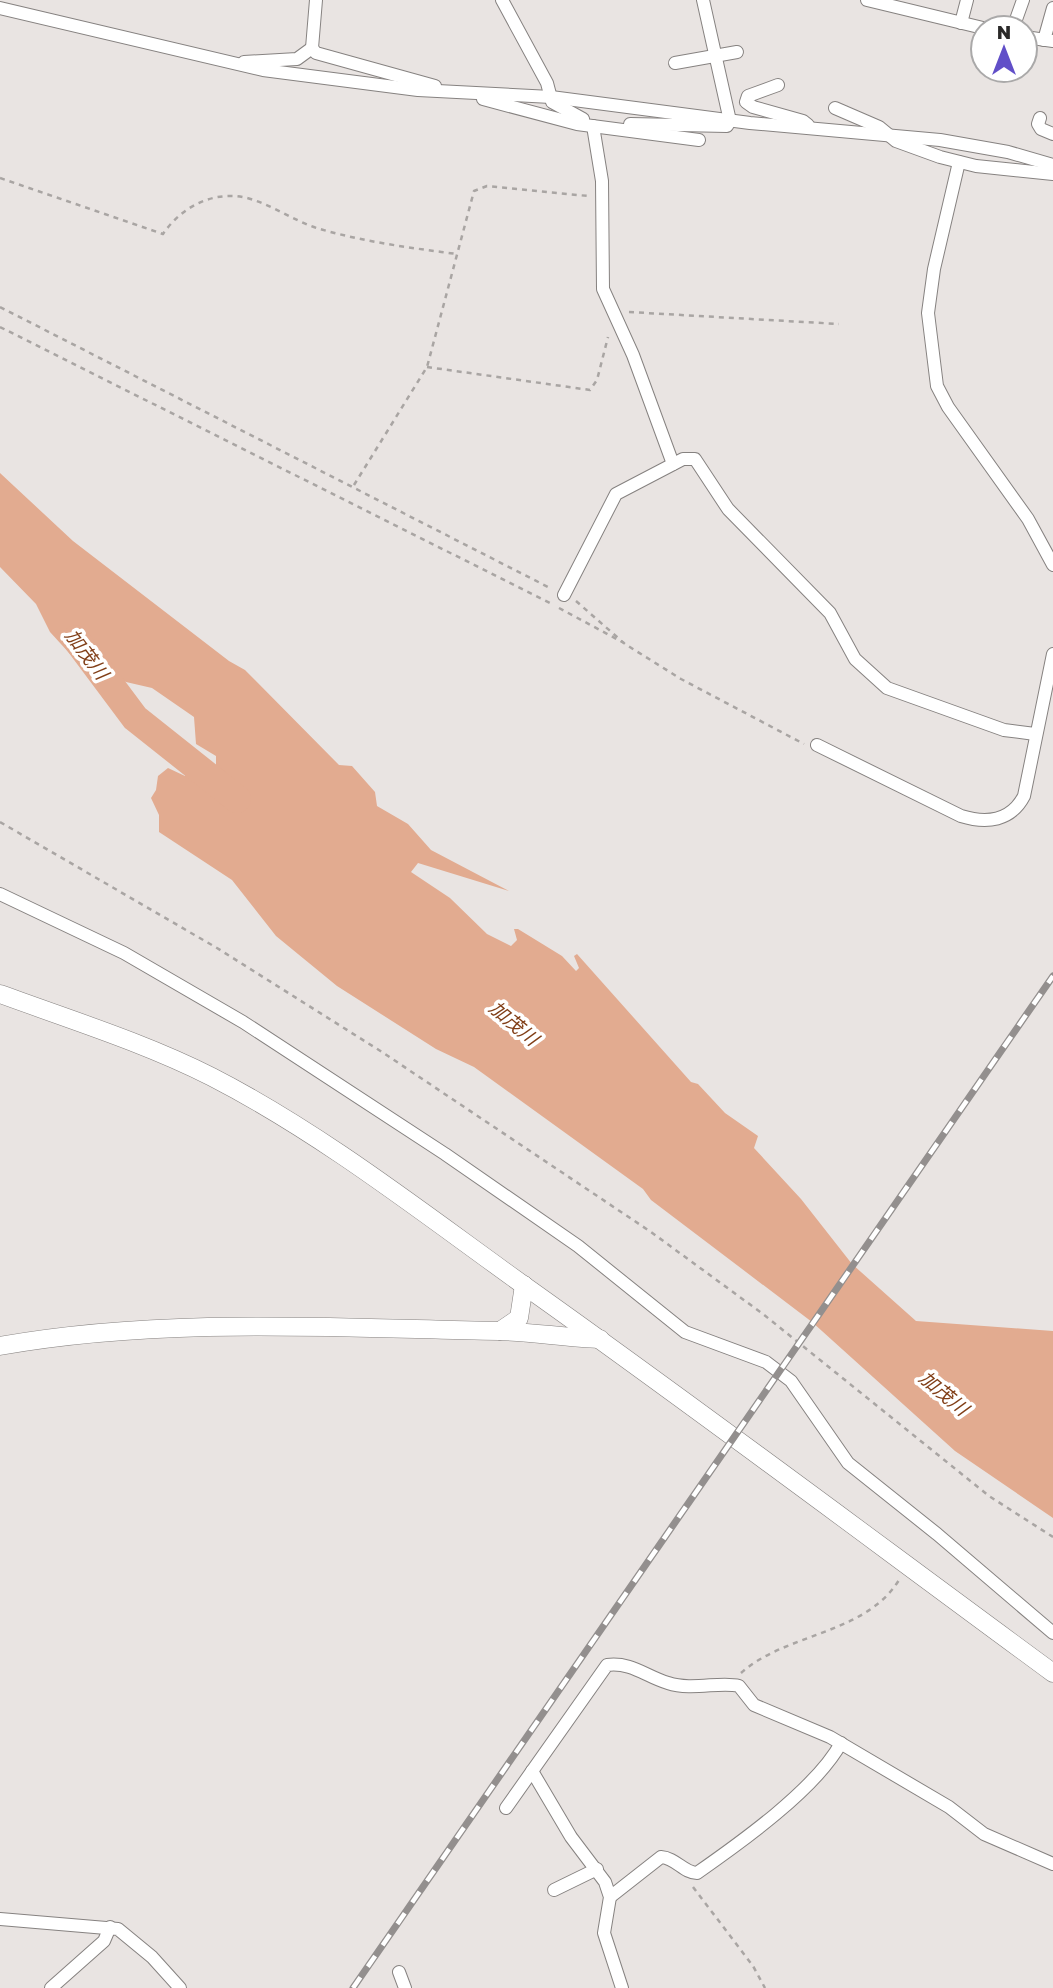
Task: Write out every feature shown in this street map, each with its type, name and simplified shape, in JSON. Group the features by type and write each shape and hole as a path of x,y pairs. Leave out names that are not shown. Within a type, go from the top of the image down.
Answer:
{"street":[{"path":"234,64 297,59 312,48 316,0"},
{"path":"502,0 547,83 555,105 593,126 727,126 730,121 703,0"},
{"path":"867,0 912,6 969,25"},
{"path":"961,23 967,0"},
{"path":"0,8 234,64 332,80 457,92 551,97 730,121 887,134 1008,152 1053,165"},
{"path":"1048,41 1053,8"},
{"path":"312,48 325,57 593,126 699,140"},
{"path":"675,63 737,52"},
{"path":"778,85 748,96 746,102 753,107 803,121 810,128"},
{"path":"835,108 879,127 896,141 959,162 1053,174"},
{"path":"1040,118 1038,124 1041,129 1053,134"},
{"path":"593,126 602,197 603,289 633,355 673,464"},
{"path":"959,162 934,269 928,313 937,386 948,407 1028,519 1053,565"},
{"path":"564,595 616,494 673,464 690,459 699,462 728,509 830,613 855,659 887,688 984,723 1035,734"},
{"path":"817,745 961,816 988,821 1011,813 1024,796 1053,654"},
{"path":"0,894 124,953 243,1022 445,1154 578,1246 685,1332 766,1362 791,1381 848,1463 937,1534 1053,1633"},
{"path":"0,994 153,1050 211,1077 282,1118 600,1339 1053,1673"},
{"path":"500,1331 519,1318 524,1285"},
{"path":"0,1346 136,1330 248,1325 445,1332 500,1331 600,1339"},
{"path":"506,1808 607,1665 620,1663 643,1670 667,1683 736,1685 754,1705 841,1743 970,1820 985,1834 1053,1864"},
{"path":"610,1898 661,1857 672,1857 694,1874 753,1834 813,1777 841,1743"},
{"path":"532,1771 571,1837 597,1869 610,1898 604,1933 622,1988"},
{"path":"554,1890 597,1869"},
{"path":"0,1919 118,1929 152,1957 180,1988"},
{"path":"51,1988 104,1941 110,1927"},
{"path":"399,1972 405,1988"}],"path":[{"path":"0,178 163,234 179,214 188,208 218,197 235,196 317,228 353,238 457,254"},
{"path":"353,486 427,367 474,191 479,187 602,197"},
{"path":"0,307 585,606 625,644"},
{"path":"0,327 447,550 625,644 746,714 808,746 817,745"},
{"path":"0,822 217,948 382,1052 640,1224 763,1314 989,1496 1053,1537"},
{"path":"736,1685 737,1677 751,1664 831,1629 877,1603 892,1591 907,1566"},
{"path":"694,1874 691,1885 753,1966 765,1988"}],"water":[{"path":"0,473 73,541 229,661 245,670 339,765 352,766 375,792 377,806 408,824 431,850 509,891 418,863 411,872 450,898 487,934 511,946 517,940 514,929 518,929 562,956 576,971 579,968 574,956 577,954 691,1082 698,1084 725,1113 758,1136 754,1148 801,1199 852,1264 916,1321 1053,1331 1053,1518 955,1451 812,1322 651,1200 643,1189 474,1067 436,1049 337,986 276,936 232,880 159,832 159,815 151,798 156,790 158,776 168,768 185,776 188,769 201,780 216,770 216,756 196,744 194,717 152,688 126,682 71,655 50,632 36,604 0,567"}],"waterway":[{"name":"加茂川","path":"76,639 135,718 237,799"}],"railway":[{"path":"353,1988 1053,976"}]}
